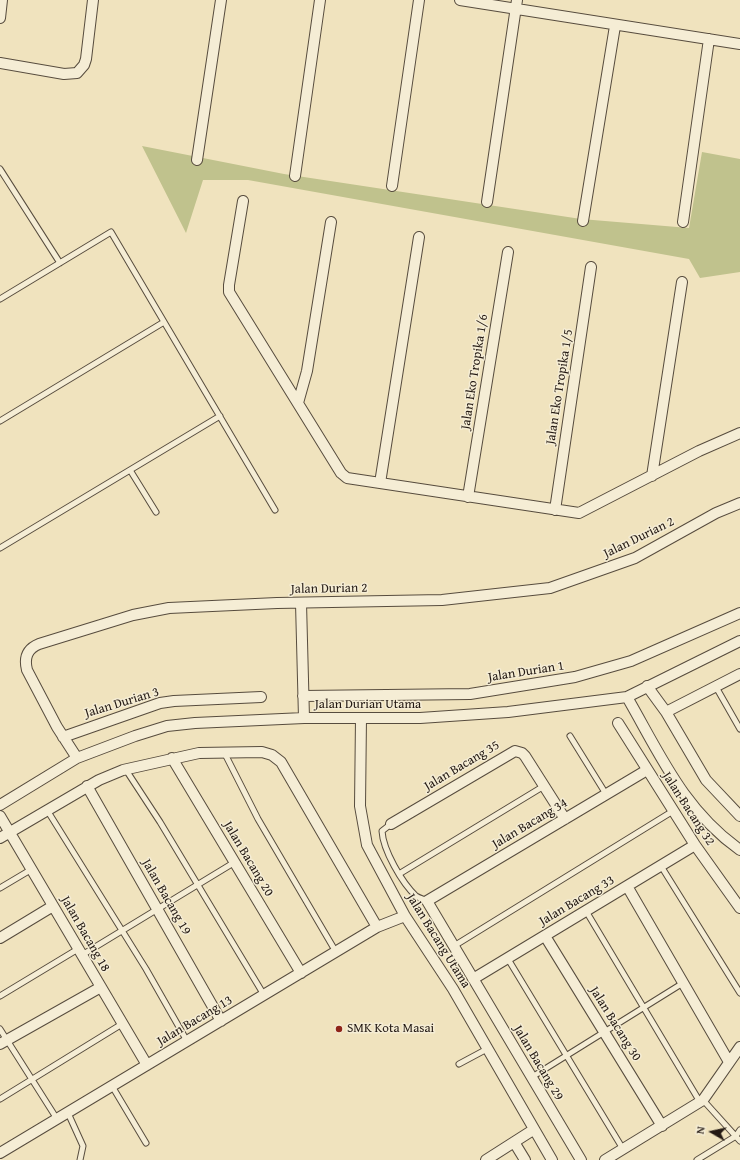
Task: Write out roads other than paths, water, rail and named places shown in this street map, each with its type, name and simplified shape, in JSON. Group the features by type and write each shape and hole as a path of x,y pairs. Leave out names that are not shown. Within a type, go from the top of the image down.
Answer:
{"street":[{"path":"0,18 2,0"},
{"path":"0,63 64,74 76,72 84,64 86,59 93,0"},
{"path":"197,160 221,0"},
{"path":"295,176 320,0"},
{"path":"392,186 419,0"},
{"path":"460,0 517,5 615,26 740,44"},
{"path":"487,202 517,5"},
{"path":"583,221 615,26"},
{"path":"683,222 709,39"},
{"path":"243,200 229,290 342,475 350,479 581,513 699,451 740,434"},
{"path":"298,403 307,371 331,222"},
{"path":"380,483 419,237"},
{"name":"Jalan Eko Tropika 1/6","path":"468,497 508,252"},
{"name":"Jalan Eko Tropika 1/5","path":"555,510 591,267"},
{"path":"652,476 682,282"},
{"name":"Jalan Durian 2","path":"78,758 64,737 27,670 25,661 31,647 152,610 301,603 442,600 550,588 635,558 716,513 740,503"},
{"path":"301,603 304,718"},
{"name":"Jalan Durian 1","path":"303,696 470,694 575,677 631,662 740,613"},
{"name":"Jalan Durian Utama","path":"0,805 78,758 135,736 167,726 195,723 304,718 420,718 508,712 627,697 740,641"},
{"path":"666,712 740,674"},
{"path":"647,686 666,712 678,735 706,780 740,816"},
{"name":"Jalan Durian 3","path":"64,737 160,704 174,701 261,697"},
{"path":"627,697 674,781 690,803 705,821 740,850"},
{"name":"Jalan Bacang Utama","path":"361,718 359,777 362,826 367,845 405,916 453,989 533,1130 552,1160"},
{"name":"Jalan Bacang 32","path":"618,722 695,845 740,908"},
{"name":"Jalan Bacang 35","path":"391,824 515,751 522,753 525,756 565,818"},
{"path":"0,838 98,780 126,770 172,758 199,753 262,752 272,755 281,762 377,928"},
{"name":"Jalan Bacang 20","path":"172,758 301,973"},
{"name":"Jalan Bacang 34","path":"427,901 647,770"},
{"name":"Jalan Bacang 19","path":"87,786 221,1021"},
{"name":"Jalan Bacang 18","path":"0,816 147,1065"},
{"name":"Jalan Bacang 33","path":"473,979 695,845"},
{"path":"627,886 729,1062"},
{"name":"Jalan Bacang 29","path":"427,901 580,1160"},
{"path":"0,938 53,906"},
{"name":"Jalan Bacang 13","path":"0,1153 377,928 405,916"},
{"name":"Jalan Bacang 30","path":"545,936 662,1126"},
{"path":"4,1042 100,987"},
{"path":"605,1160 702,1101 740,1047"},
{"path":"486,1160 533,1130"},
{"path":"514,1142 525,1160"}],"lane":[{"path":"0,169 60,263"},
{"path":"0,299 110,232 275,510"},
{"path":"0,421 164,322"},
{"path":"0,548 220,416"},
{"path":"130,470 156,512"},
{"path":"716,687 740,729"},
{"path":"570,736 606,794"},
{"path":"224,752 258,819 336,952"},
{"path":"126,770 198,885 264,995"},
{"path":"400,874 544,786"},
{"path":"47,810 146,968 187,1041"},
{"path":"454,946 673,811"},
{"path":"391,824 383,829 382,834 389,854 400,874 416,896 427,901"},
{"path":"0,996 80,952 122,931 235,862"},
{"path":"661,866 740,992"},
{"path":"0,888 32,869"},
{"path":"586,911 702,1101 740,1141"},
{"path":"508,959 623,1149"},
{"path":"532,1078 683,983"},
{"path":"0,1099 122,1024"},
{"path":"0,1029 4,1042 33,1080 57,1119"},
{"path":"460,1064 487,1048"},
{"path":"112,1086 146,1143"},
{"path":"68,1113 84,1146 80,1160"},
{"path":"697,1160 736,1136 740,1130"}],"place":[{"name":"SMK Kota Masai","path":"339,1029"}]}
